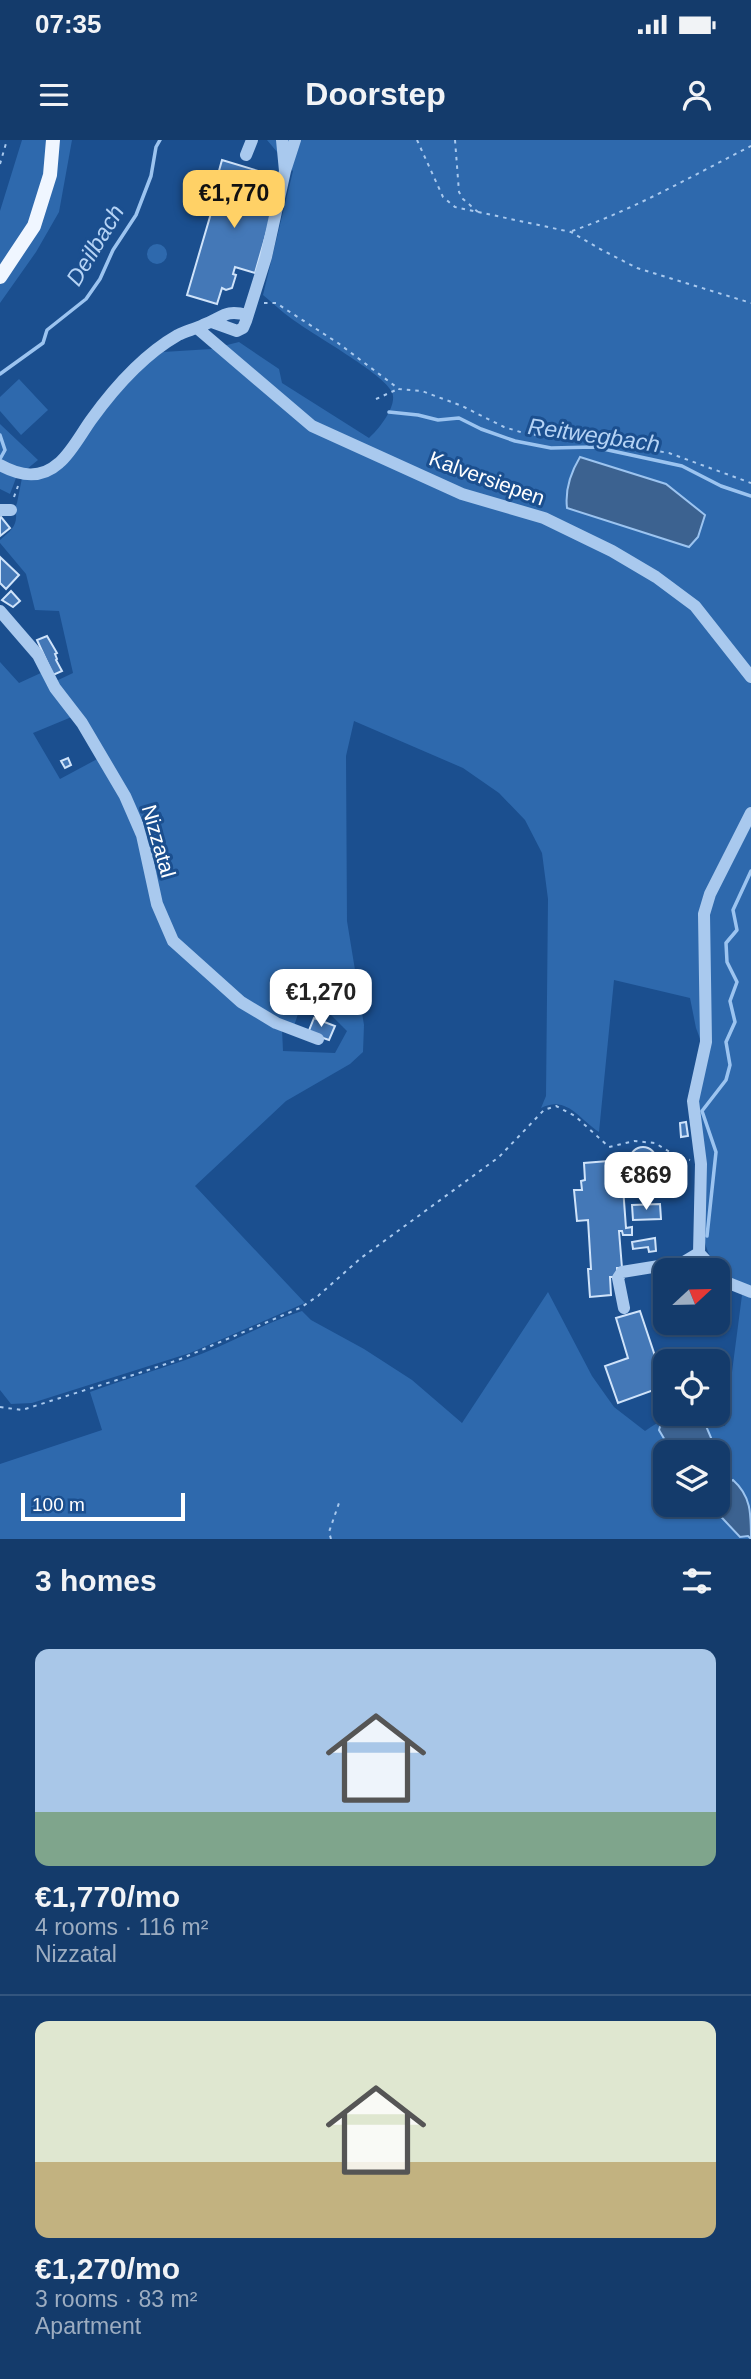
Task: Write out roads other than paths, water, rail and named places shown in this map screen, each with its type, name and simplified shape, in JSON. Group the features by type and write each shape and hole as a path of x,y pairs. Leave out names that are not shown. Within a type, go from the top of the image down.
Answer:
{"main road":[{"path":"0,277 34,226 50,175 53,140"}],"street":[{"path":"246,155 252,140"},
{"path":"282,140 285,172"},
{"path":"212,322 237,331 243,328 295,140"},
{"path":"4,467 20,474 43,472 60,463 107,397 141,363 178,335 233,312 250,310"},
{"name":"Kalversiepen","path":"197,328 312,426 462,494 544,518 612,551 656,578 695,606 751,677"},
{"name":"Nizzatal","path":"0,611 38,655 55,688 82,723 125,796 142,835 157,904 173,941 241,1002 276,1023 318,1039"},
{"path":"704,1258 699,1252 701,1164 693,1101 706,1042 704,914 710,894 751,813"},
{"path":"624,1308 618,1278 622,1272 684,1262 699,1252"},
{"path":"730,1284 751,1292"}],"waterway":[{"name":"Deilbach","path":"0,374 43,343 47,330 86,299 100,279 113,250 136,215 151,176 156,147 160,140"},
{"name":"Reitwegbach","path":"389,412 438,420 459,418 515,441 551,448 594,447 682,466 721,486 751,496"},
{"name":"Deilbach","path":"0,435 5,450 0,459"},
{"path":"707,1236 716,1152 702,1111 726,1080 730,1065 726,1042 735,1022 730,1001 737,982 727,962 726,943 737,930 733,910 751,871"}]}
